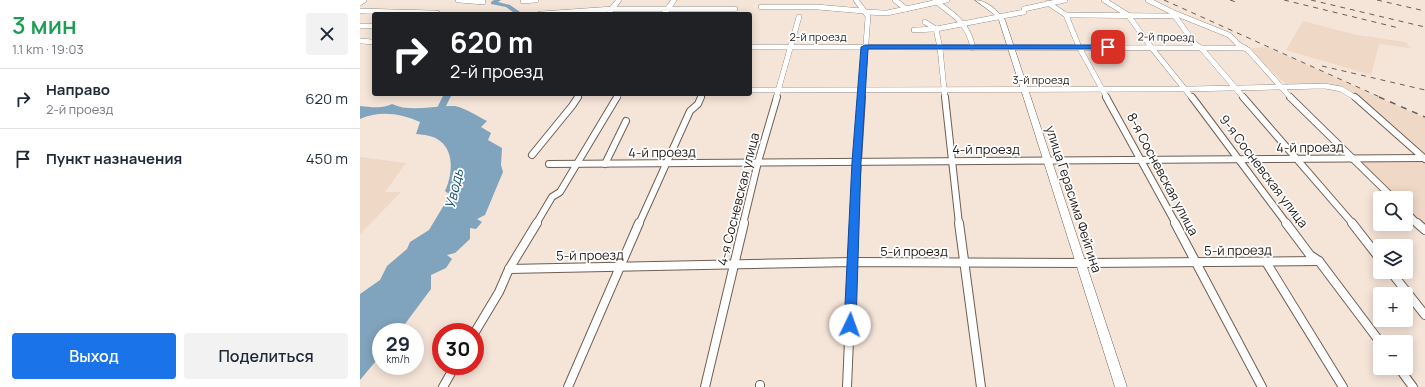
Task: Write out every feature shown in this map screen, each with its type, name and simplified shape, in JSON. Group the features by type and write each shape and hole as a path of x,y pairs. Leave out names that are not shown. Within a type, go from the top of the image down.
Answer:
{"main road":[{"path":"978,0 1001,18"},
{"name":"улица Герасима Фейгина","path":"1001,18 1121,387"}],"street":[{"path":"360,3 364,0"},
{"path":"458,0 483,2"},
{"path":"523,1 536,0"},
{"path":"610,12 619,0"},
{"path":"666,12 674,0"},
{"path":"847,387 857,162 868,16 856,0"},
{"path":"894,0 906,9"},
{"path":"761,7 817,6 864,12 887,13 935,1 948,0"},
{"path":"1044,0 1066,15 1173,14"},
{"path":"914,30 936,29 1001,18 1024,12 1024,9 1065,0"},
{"path":"1104,0 1128,15"},
{"path":"1148,0 1173,14 1201,23 1229,35 1248,50 1281,87 1351,158 1371,175 1386,191"},
{"path":"935,1 964,24 972,41 973,48"},
{"path":"569,12 612,9 735,9"},
{"path":"360,12 372,12"},
{"path":"1173,14 1195,44 1297,159 1353,224 1373,250"},
{"name":"8-я Сосневская улица","path":"1066,15 1079,47 1197,263 1262,387"},
{"name":"9-я Сосневская улица","path":"1128,15 1151,47 1186,89 1310,255 1319,261 1375,335"},
{"name":"4-я Сосневская улица","path":"705,387 758,162 799,18"},
{"path":"925,22 936,29 940,48 951,161 981,387"},
{"path":"360,26 372,26"},
{"path":"360,41 372,42"},
{"name":"2-й проезд","path":"752,47 1245,48"},
{"name":"3-й проезд","path":"752,90 1103,90 1234,87 1331,87 1341,89 1352,95 1424,159"},
{"path":"532,155 572,106 578,96"},
{"path":"480,323 499,292 509,269 552,197 560,192 618,96"},
{"path":"568,387 665,164 690,111 698,104 701,96"},
{"path":"605,164 626,121"},
{"name":"4-й проезд","path":"549,164 1047,160 1142,161 1351,158 1424,159"},
{"path":"1413,219 1425,230"},
{"name":"5-й проезд","path":"509,269 853,262 1197,263 1319,261"},
{"path":"1266,262 1343,387"},
{"path":"1397,279 1425,314"},
{"path":"443,387 450,375"},
{"path":"1404,375 1413,387"}],"shaded area":[{"path":"1303,21 1357,35 1406,42 1410,48 1379,44 1371,75 1286,50"},
{"path":"1267,47 1425,118 1425,157 1349,91 1286,84 1246,49"},
{"path":"360,157 406,163 385,192 401,192 360,234"},
{"path":"1420,158 1425,162 1425,229 1413,218 1413,191 1387,191 1354,159"}],"water":[{"name":"Уводь","path":"392,104 399,107 414,108 457,106 487,121 481,127 491,133 488,140 502,148 501,165 503,172 485,215 477,219 482,222 476,229 470,228 470,239 455,253 447,255 452,259 446,268 431,275 431,289 406,323 372,323 372,366 360,380 360,294 380,280 387,266 407,249 410,242 429,230 450,195 445,191 451,164 448,151 437,139 416,134 420,122 391,114 368,116 360,119 360,106 388,106"}],"waterway":[{"path":"498,0 493,3 508,6 517,12"},
{"path":"436,118 447,96"}],"railway":[{"path":"1164,0 1382,98"},
{"path":"1230,0 1236,2"},
{"path":"1284,0 1399,28"},
{"path":"1311,0 1425,27"},
{"path":"1377,0 1425,11"},
{"path":"1322,66 1425,90"},
{"path":"1379,97 1425,117"}],"route":[{"path":"850,325 857,162 865,47 1108,47"}]}
